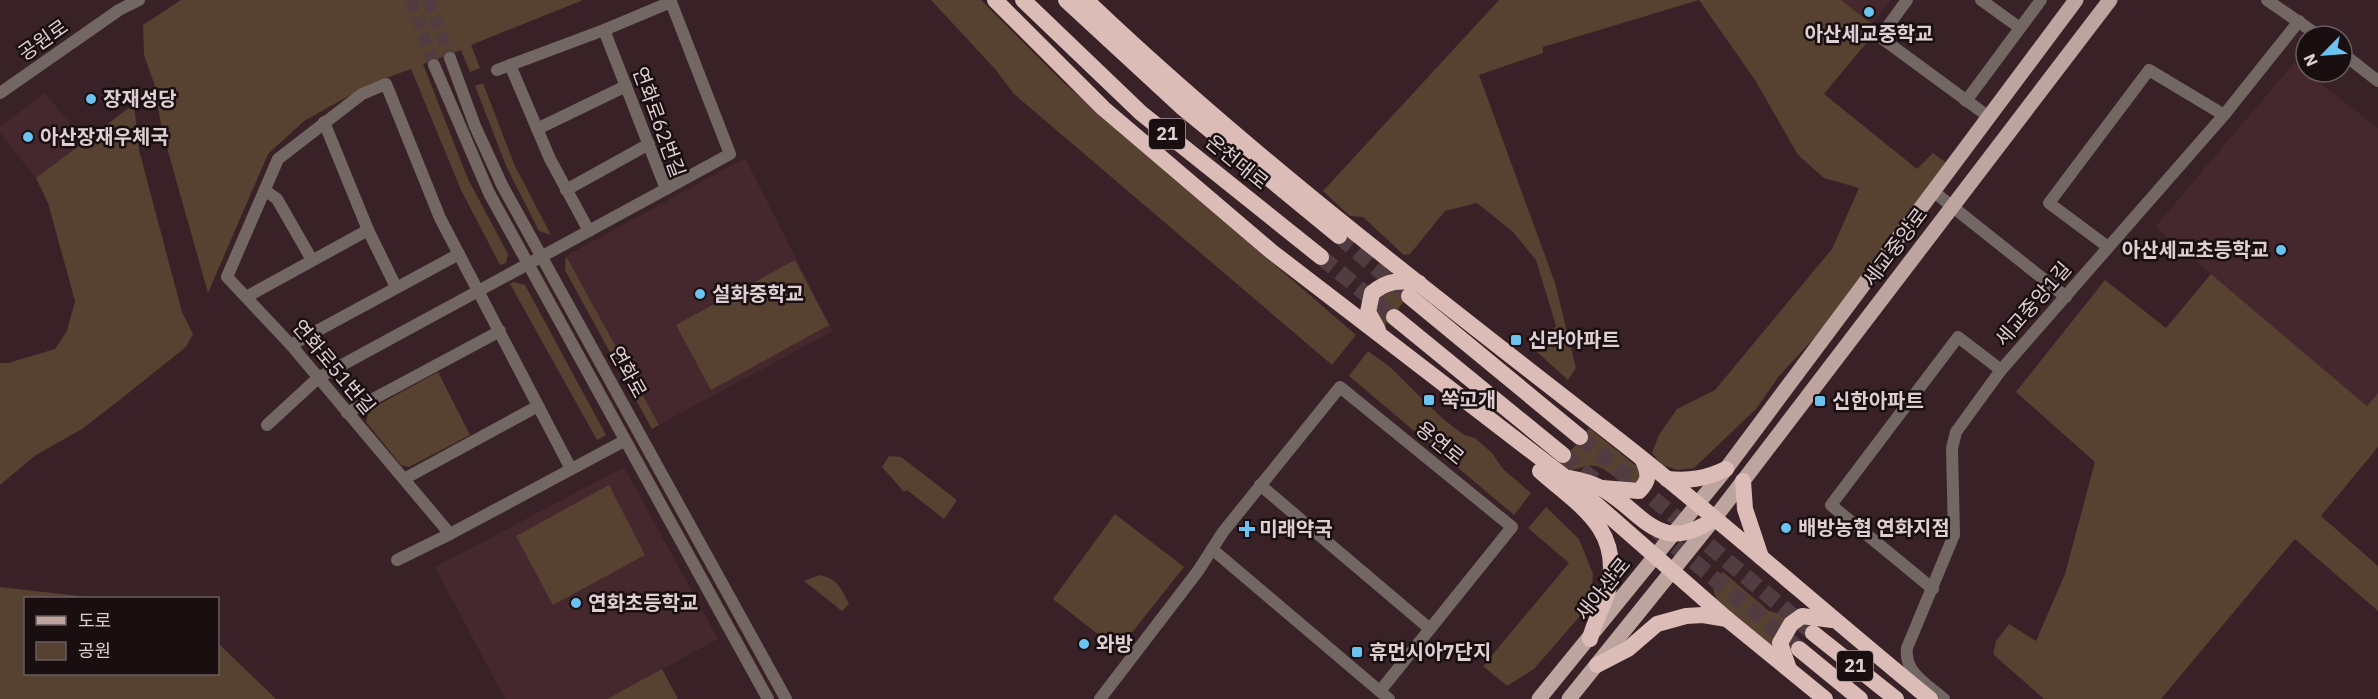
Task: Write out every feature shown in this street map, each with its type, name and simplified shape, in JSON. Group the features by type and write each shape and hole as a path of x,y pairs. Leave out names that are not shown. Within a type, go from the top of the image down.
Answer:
{"highway":[{"path":"995,0 1103,108 1272,252 1378,331 1527,450 1565,477 1727,619 1826,699"},
{"name":"온천대로","path":"1023,0 1141,113 1321,257"},
{"name":"온천대로","path":"1066,0 1183,108 1339,236"},
{"path":"1086,0 1205,110 1414,289 1580,437"},
{"path":"1378,331 1368,312 1372,293 1385,283 1400,280 1643,460 1930,699"},
{"path":"1394,317 1563,455"},
{"path":"1527,450 1537,468 1595,519 1608,540 1609,585 1590,639"},
{"path":"1565,477 1602,488 1639,491 1647,483 1649,476 1643,460"},
{"path":"1667,479 1689,481 1705,479 1726,469"},
{"path":"1743,481 1745,509 1763,560"},
{"path":"1602,488 1650,528 1673,534 1701,527 1714,519"},
{"path":"1597,665 1628,649 1657,624 1686,616 1703,615 1727,619"},
{"path":"1790,670 1784,661 1780,643 1791,624 1802,616 1833,620"},
{"name":"21","path":"1814,633 1896,699"},
{"name":"21","path":"1799,649 1860,699"}],"main road":[{"name":"세교중앙로","path":"1697,504 1726,469 2076,0"},
{"name":"세교중앙로","path":"1714,519 2110,0"},
{"name":"새아산로","path":"1539,699 1590,639 1697,504"},
{"path":"1569,699 1714,519"}],"street":[{"name":"공원로","path":"0,93 119,10 139,0"},
{"path":"1907,0 1880,37 1989,117"},
{"path":"1981,0 2020,28"},
{"path":"1966,101 2041,0"},
{"path":"2267,0 2303,24"},
{"path":"497,70 671,3 730,154 666,189"},
{"name":"세교중앙1길","path":"1944,699 1910,670 1905,661 1907,648 1934,589 1954,535 1953,439 2001,370 2224,115 2299,21"},
{"name":"연화로62번길","path":"528,265 666,189 604,30"},
{"name":"연화로","path":"450,58 493,165 541,257 786,699"},
{"path":"2354,62 2378,81"},
{"path":"510,64 537,129 566,190 589,231"},
{"name":"연화로","path":"434,66 489,193 768,699"},
{"path":"2108,247 2049,203 2149,70 2224,115"},
{"name":"연화로51번길","path":"450,534 291,345 248,296 227,277 278,159 362,94 386,84 423,179 459,254"},
{"path":"537,129 626,86"},
{"path":"324,122 368,230 396,287"},
{"path":"566,190 649,144"},
{"path":"266,191 277,199 312,260"},
{"path":"1934,192 2066,297"},
{"path":"248,296 368,230"},
{"path":"291,345 459,254 572,469"},
{"path":"267,425 318,378 528,265"},
{"path":"347,413 500,331"},
{"path":"1934,589 1831,505 1958,337 2001,370"},
{"name":"용연로","path":"1100,699 1260,485 1340,387 1512,527 1430,629 1385,695"},
{"path":"404,479 538,406"},
{"path":"397,560 624,441"},
{"path":"1260,485 1430,629"},
{"path":"1212,549 1385,695"}],"shaded area":[{"name":"아산세교중학교","path":"1841,0 1891,0 1871,25"},
{"name":"아산세교초등학교","path":"2294,63 2294,84 2321,84 2378,128 2378,393 2367,406 2155,227"},
{"path":"45,93 84,141 36,178 0,133 0,127"},
{"name":"설화중학교","path":"745,158 833,331 659,425 566,256"},
{"name":"연화초등학교","path":"624,467 718,639 607,699 505,699 435,567"}],"green space":[{"path":"181,0 583,0 471,45 480,68 470,72 461,50 423,64 468,179 508,254 506,263 500,265 461,190 411,69 370,84 304,121 268,154 208,293 162,130 154,83 144,55 143,25"},
{"path":"931,0 981,0 1063,82 1356,335 1332,365 1014,94 995,69"},
{"path":"1499,0 1699,0 1543,47 1543,53 1479,75 1555,283 1576,368 1568,380 1537,352 1556,326 1536,260 1513,232 1477,203 1445,211 1410,254 1404,255 1363,217 1350,216 1323,191"},
{"path":"1699,0 1841,0 1878,29 1824,94 1917,169 1933,153 1949,165 1817,335 1779,376 1756,409 1694,468 1678,470 1662,465 1652,453 1659,435 1677,409 1715,390 1832,249 1859,188 1824,178 1798,155 1755,80"},
{"path":"483,83 514,164 551,235 539,231 507,168 475,86"},
{"path":"134,104 139,150 182,312 193,334 186,347 117,402 82,429 36,455 0,485 0,363 8,363 55,349 67,331 75,301 48,203 36,178"},
{"path":"566,256 659,425 652,429 565,270"},
{"path":"795,260 829,325 711,390 676,325"},
{"path":"2211,274 2367,406 2378,393 2378,447 2321,516 2378,566 2378,611 2295,539 2161,699 2044,699 1993,654 1996,641 2009,624 2036,641 2065,574 2095,462 2016,392 2105,280 2166,328"},
{"path":"514,282 525,285 606,435 597,440 510,284"},
{"path":"1394,289 1410,294 1381,330 1374,306 1377,298"},
{"path":"1368,351 1390,367 1443,419 1464,435 1475,438 1492,453 1503,469 1531,493 1514,515 1349,376"},
{"path":"438,372 470,435 409,467 401,465 366,422 369,410"},
{"path":"1589,428 1640,469 1640,483 1621,483 1600,467 1593,465 1575,469 1558,467"},
{"path":"889,456 901,457 957,500 944,519 907,490 904,492 882,467"},
{"path":"609,485 645,555 553,605 516,536"},
{"path":"1546,507 1579,539 1593,574 1592,593 1586,609 1534,669 1507,686 1483,666 1569,563 1528,528"},
{"path":"1115,514 1184,567 1118,650 1053,599"},
{"path":"1723,572 1769,611 1789,616 1776,649 1717,602 1712,585"},
{"path":"819,575 834,581 841,589 849,604 842,611 804,581"},
{"path":"0,587 88,597 24,597 24,675 219,675 219,644 276,699 0,699"},
{"path":"662,669 678,699 607,699"}],"tunnel":[{"path":"411,0 434,65"},
{"path":"428,0 450,58"},
{"path":"1339,236 1409,296"},
{"path":"1321,257 1394,317"},
{"path":"1580,437 1813,633"},
{"path":"1563,455 1602,486"},
{"path":"1657,531 1799,649"}],"place":[{"name":"아산세교중학교","path":"1869,12"},
{"name":"장재성당","path":"91,99"},
{"name":"아산장재우체국","path":"28,137"},
{"name":"아산세교초등학교","path":"2281,250"},
{"name":"설화중학교","path":"700,294"},
{"name":"신라아파트","path":"1516,340"},
{"name":"쑥고개","path":"1429,400"},
{"name":"신한아파트","path":"1820,401"},
{"name":"배방농협 연화지점","path":"1786,528"},
{"name":"미래약국","path":"1247,529"},
{"name":"연화초등학교","path":"576,603"},
{"name":"와방","path":"1084,644"},
{"name":"휴먼시아7단지","path":"1357,652"}]}
